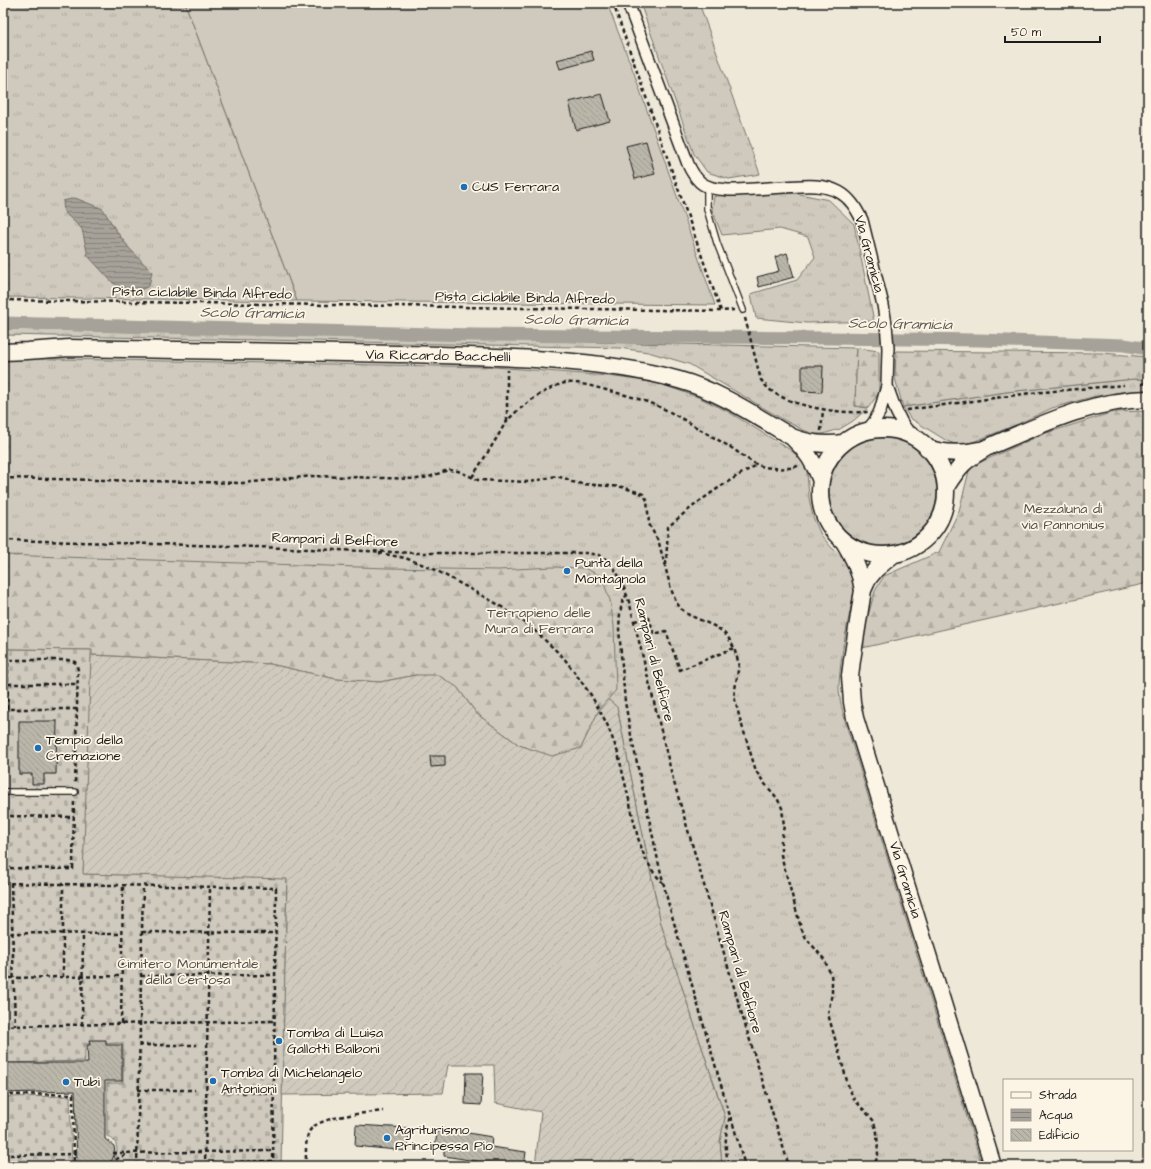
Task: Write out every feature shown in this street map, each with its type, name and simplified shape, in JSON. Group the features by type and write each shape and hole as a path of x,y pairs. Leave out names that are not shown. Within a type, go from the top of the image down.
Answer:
{"main road":[{"name":"Via Riccardo Bacchelli","path":"3,341 16,341 69,348"},
{"name":"Via Riccardo Bacchelli","path":"3,352 69,348 507,357 607,365 680,380 714,394 805,442 827,445 843,443"},
{"path":"946,487 962,464 986,448 1077,411 1118,401 1148,399"},
{"name":"Via Gramicia","path":"890,430 912,437 927,448 940,465 946,487 943,513 935,528 921,542 911,549 894,554 882,555 869,554 854,548 835,534 823,512 820,501 821,481 826,465 843,443 866,432 890,430"},
{"name":"Via Riccardo Bacchelli","path":"792,436 810,456 821,481"},
{"path":"927,448 937,452 958,453 986,448"},
{"name":"Via Gramicia","path":"844,542 857,564 863,590"},
{"name":"Via Gramicia","path":"894,554 876,569 868,579 863,590 850,676 852,702 855,718 993,1166"}],"street":[{"path":"628,3 688,164 700,182 707,186"},
{"name":"Via Gramicia","path":"707,186 724,190 817,186 839,192 848,198 856,208 862,220 883,305 888,348 887,386 880,411 866,432"},
{"name":"Via Gramicia","path":"887,386 896,412 912,437"}],"lane":[{"path":"707,186 707,209 717,243 743,310"},
{"path":"3,792 75,792"}],"path":[{"name":"Pista ciclabile Binda Alfredo","path":"3,300 721,311 614,3"},
{"path":"745,320 761,380 775,393 802,404 823,410 860,412 880,411"},
{"path":"507,357 507,421"},
{"path":"472,477 507,421 520,409 543,393 555,386 566,383 630,396 670,412 758,464 772,468 797,467 803,464"},
{"path":"1140,384 1148,383"},
{"path":"896,412 1031,393 1125,385"},
{"path":"666,569 668,527 687,510 758,464"},
{"path":"3,478 243,483 313,476 417,479 429,477 448,470 468,474 478,480 531,482 556,476 572,482 622,487 643,494 647,500 649,524 659,543 671,589 676,602 689,616 714,626 722,631 734,648 739,664 734,696 740,720 756,771 777,798 782,808 784,826 780,854 801,928 806,938 824,959 831,975 832,983 828,1014 849,1088 854,1099 873,1120 877,1132 878,1155 874,1166"},
{"name":"Rampari di Belfiore","path":"3,540 418,553 587,553 600,555 609,562 619,576 627,594 673,778 743,1018 789,1166"},
{"path":"371,551 405,558 432,568 499,605 533,629 564,658 591,695 607,724 618,754 638,838 645,858 654,873 663,883"},
{"path":"627,594 622,603 619,621 621,657 631,735 663,883 745,1166"},
{"path":"634,621 649,618 654,634 666,631 680,670 734,648"},
{"path":"3,660 71,660 75,662 77,666 78,684 73,869 3,868"},
{"path":"7,709 8,660"},
{"path":"8,684 78,684"},
{"path":"3,710 77,709"},
{"path":"3,816 74,817"},
{"path":"3,883 276,888 273,1166"},
{"path":"11,884 15,1026"},
{"path":"63,977 64,884"},
{"path":"121,1024 123,885"},
{"path":"137,1166 143,886"},
{"path":"210,887 205,1164 273,1162"},
{"path":"142,932 275,933"},
{"path":"3,933 122,934"},
{"path":"82,1025 83,933"},
{"path":"141,976 275,975"},
{"path":"3,978 122,976"},
{"path":"3,1026 274,1022"},
{"path":"139,1044 196,1045"},
{"path":"138,1090 195,1090"},
{"path":"221,1092 274,1093"},
{"path":"3,1095 73,1094 74,1166"},
{"path":"306,1166 307,1136 310,1130 319,1122 383,1110"},
{"path":"728,1166 725,1149 730,1116"},
{"path":"113,1153 273,1151"},
{"path":"112,1166 117,1159 129,1153"},
{"path":"3,1155 75,1154"}],"green space":[{"path":"3,3 185,3 297,301 3,297"},
{"name":"CUS Ferrara","path":"185,3 607,3 634,73 715,305 297,301"},
{"path":"640,3 699,3 760,174 729,179 707,172 694,154"},
{"path":"795,193 829,200 854,224 874,321 807,323 756,318 751,294 797,280 815,257 808,237 780,229 722,235 712,210 714,196"},
{"path":"3,329 857,348 855,406 868,408 853,421 840,429 823,434 814,434 784,420 689,364 648,352 619,348 3,335"},
{"path":"857,348 879,351 879,393 868,408 855,406"},
{"path":"896,351 1102,353 1148,357 1148,379 1134,379 1006,392 903,407 895,378"},
{"name":"Terrapieno delle Mura di Ferrara","path":"3,358 495,367 608,376 663,385 698,397 727,411 789,449 802,459 807,471 809,498 813,517 821,535 848,563 853,580 854,591 841,663 839,687 840,701 982,1166 722,1166 720,1141 725,1117 661,924 617,707 608,700 599,710 581,748 380,682 270,664 91,655 91,650 3,649"},
{"path":"1134,379 1148,379 1148,390 1121,392 1092,397 1052,408 1018,424 973,442 963,444 955,444 947,441 910,418 903,407 1006,392"},
{"name":"Mezzaluna di via Pannonius","path":"1148,411 1148,583 862,648 867,619 875,591 884,576 939,552 959,511 970,467 1043,434 1114,412"},
{"path":"883,438 904,442 921,454 933,471 937,492 933,513 921,530 904,542 883,546 862,542 845,530 833,513 829,492 833,471 845,454 862,442"},
{"name":"Terrapieno delle Mura di Ferrara","path":"3,555 388,568 498,570 553,567 584,568 601,576 610,600 614,626 616,690 599,710 581,748 552,757 519,745 477,714 457,687 416,675 380,682 336,679 270,664 91,655 91,650 3,649"},
{"name":"Cimitero Monumentale della Certosa","path":"3,649 92,650 84,874 287,878 281,1166 108,1166 112,1163 117,1150 115,1142 112,1138 107,1136 107,1083 123,1083 123,1043 85,1044 85,1061 3,1063 3,699 6,698 6,667 3,667"},
{"path":"91,655 270,664 336,679 380,682 416,675 438,675 457,687 477,714 519,745 552,756 581,748 599,710 608,699 617,707 661,924 725,1117 720,1141 722,1166 535,1166 541,1112 495,1103 494,1065 448,1065 443,1093 282,1095 287,879 83,874"},
{"path":"70,1096 72,1166 3,1166 3,1097"}],"water":[{"path":"75,198 103,209 129,248 152,272 149,286 134,293 113,283 88,256 82,229 64,212 63,201"}],"building":[{"path":"591,51 594,60 560,69 557,60"},
{"path":"602,94 610,121 576,130 569,102"},
{"path":"646,141 655,174 635,179 626,146"},
{"path":"787,253 794,277 759,287 757,277 779,271 775,257"},
{"path":"802,366 823,366 822,392 802,391"},
{"name":"Tempio della Cremazione","path":"19,721 57,721 56,774 44,774 44,784 32,784 32,774 19,774"},
{"path":"430,756 445,756 445,766 431,767"},
{"path":"89,1040 106,1040 106,1045 122,1045 122,1081 105,1081 105,1139 114,1146 115,1153 112,1160 107,1165 77,1166 75,1091 3,1093 3,1063 88,1063 87,1045 90,1045"},
{"path":"466,1073 483,1073 481,1105 465,1104"},
{"path":"356,1125 409,1128 408,1151 355,1146"},
{"path":"438,1128 492,1137 491,1147 526,1152 524,1166 508,1166 444,1156 444,1146 435,1146"}],"waterway":[{"name":"Scolo Gramicia","path":"3,323 475,335 979,340 1124,345 1148,349"}],"place":[{"name":"CUS Ferrara","path":"464,187"},
{"name":"Punta della Montagnola","path":"567,571"},
{"name":"Tempio della Cremazione","path":"38,748"},
{"name":"Tomba di Luisa Gallotti Balboni","path":"279,1041"},
{"name":"Tomba di Michelangelo Antonioni","path":"213,1081"},
{"name":"Tubi","path":"66,1082"},
{"name":"Agriturismo Principessa Pio","path":"387,1138"}]}
